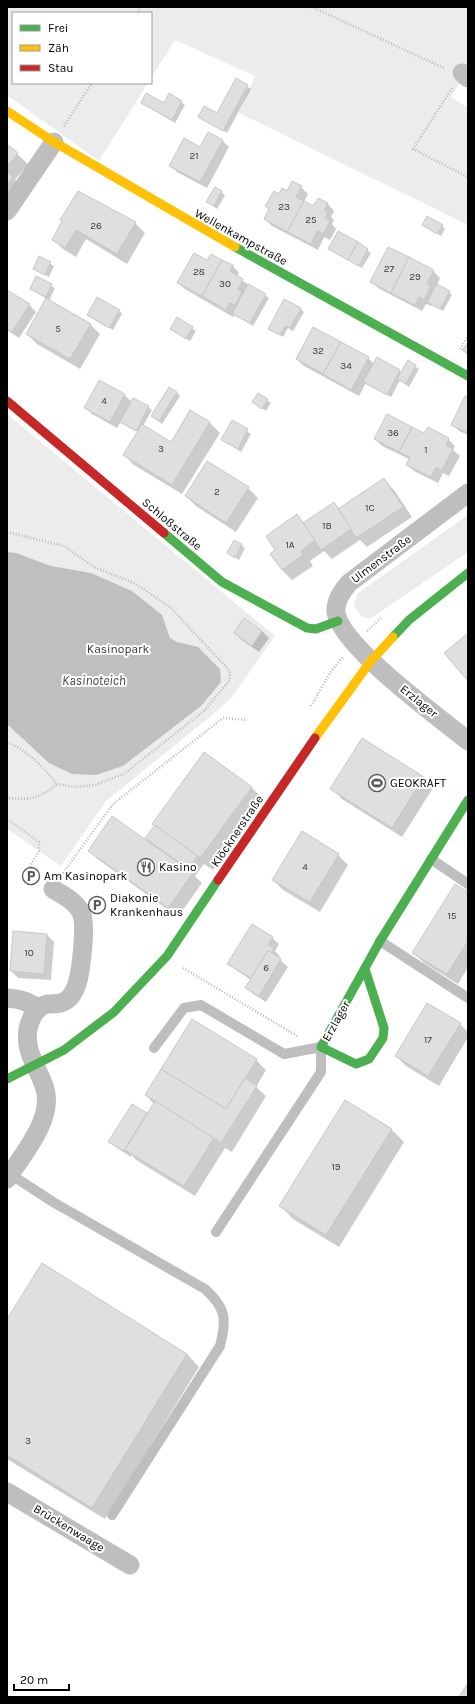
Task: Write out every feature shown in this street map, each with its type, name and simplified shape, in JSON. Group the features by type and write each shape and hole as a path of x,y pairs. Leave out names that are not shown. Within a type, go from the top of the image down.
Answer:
{"street":[{"name":"Wellenkampstraße","path":"7,111 54,142 183,218 468,376"},
{"path":"7,211 54,142"},
{"name":"Schloßstraße","path":"7,401 222,582 307,628 316,629 338,621"},
{"name":"Ulmenstraße","path":"338,621 336,612 337,601 342,591 350,583 468,493"},
{"name":"Klöcknerstraße","path":"7,1079 64,1050 88,1033 114,1012 167,956 327,720 370,662 409,620 468,573"},
{"path":"338,621 370,662"},
{"name":"Erzlager","path":"370,662 468,741"},
{"name":"Erzlager","path":"365,968 384,1028 383,1038 370,1059 356,1064 321,1046 380,941 468,800"},
{"path":"9,1176 40,1128 47,1110 46,1090 28,1051 28,1028 32,1017 38,1009 46,1004 58,1004 66,1001 77,985 79,974 84,922 82,914 70,900 53,889"},
{"path":"7,998 30,1002 38,1009"},
{"name":"Brückenwaage","path":"7,1492 130,1565"}],"lane":[{"path":"431,859 468,884"},
{"path":"380,941 468,998"},
{"path":"154,1048 184,1008 201,1005 284,1054 321,1046 321,1072 216,1232"},
{"path":"9,1176 205,1289 216,1299 224,1315 225,1328 220,1346 112,1515"}],"path":[{"path":"312,7 447,70 465,75 413,149 468,177"},
{"path":"54,142 91,84"},
{"path":"7,532 64,546 94,567 136,584 172,608 230,671 229,681 205,710 124,774 95,785 75,787 57,784 46,770 16,746 7,742"},
{"path":"53,889 73,857 113,804 223,718 247,720"},
{"path":"8,798 28,800 46,793 57,784"},
{"path":"7,819 39,842 39,851 27,871"},
{"path":"178,966 306,1041 321,1046"}],"green space":[{"path":"7,7 468,7 468,71 451,97 468,108 468,225 239,113 255,76 175,40 152,76 152,12 12,12 12,84 147,84 99,161 7,95"},
{"name":"Kasinopark","path":"7,414 275,636 232,697 216,712 106,801 61,866 7,829"},
{"path":"468,515 468,552 370,619 361,616 354,606 357,594"}],"water":[{"name":"Kasinoteich","path":"7,552 16,553 51,566 91,573 132,591 162,615 170,638 177,642 198,647 220,669 221,682 201,706 123,766 96,775 72,774 49,763 7,724"}],"building":[{"path":"236,78 248,85 223,131 198,117 204,106 217,113"},
{"path":"146,93 164,103 169,93 182,101 172,120 141,103"},
{"path":"208,132 223,140 200,182 169,166 184,138 200,147"},
{"path":"7,144 18,153 7,167"},
{"path":"7,172 13,177 7,185"},
{"path":"292,181 302,186 296,197 304,201 287,232 264,219 269,209 265,206 274,191 279,194 282,188 287,191"},
{"path":"215,187 222,191 214,206 206,202"},
{"path":"78,191 136,222 117,254 76,230 65,248 52,240 62,221 60,220"},
{"path":"318,198 328,203 324,210 328,212 325,218 330,221 323,234 317,231 311,244 287,232 304,201 313,206"},
{"path":"427,216 443,225 437,234 422,225"},
{"path":"338,231 358,242 348,260 328,249"},
{"path":"358,242 368,249 359,266 348,260"},
{"path":"388,247 409,257 391,293 370,282"},
{"path":"194,253 207,260 211,254 222,260 202,296 177,283"},
{"path":"39,256 51,262 45,275 33,269"},
{"path":"409,257 434,270 427,283 431,286 424,300 419,297 415,305 391,293"},
{"path":"222,260 233,265 230,271 243,279 238,289 242,292 235,305 230,303 226,310 202,296"},
{"path":"36,276 52,284 46,297 30,289"},
{"path":"248,284 266,294 250,323 232,314"},
{"path":"437,284 450,291 440,309 427,302"},
{"path":"7,290 30,304 12,332 7,329"},
{"path":"97,297 120,310 109,328 87,315"},
{"path":"46,298 91,324 70,359 26,334"},
{"path":"284,299 301,308 290,328 285,326 280,335 268,329"},
{"path":"177,317 193,327 186,339 170,329"},
{"path":"313,327 341,342 323,374 296,359"},
{"path":"341,342 369,357 351,390 323,374"},
{"path":"468,343 468,354 462,350"},
{"path":"377,357 400,370 387,395 363,382"},
{"path":"408,360 416,365 406,384 397,379"},
{"path":"99,380 125,394 110,422 84,408"},
{"path":"169,387 177,392 159,421 151,416"},
{"path":"258,393 268,399 262,409 252,402"},
{"path":"465,396 468,397 468,433 451,425"},
{"path":"133,398 149,406 136,431 120,422"},
{"path":"190,410 210,422 172,485 123,455 142,424 171,442"},
{"path":"387,414 412,427 399,452 374,439"},
{"path":"232,420 248,429 238,449 221,440"},
{"path":"412,427 424,433 428,427 449,438 446,445 453,449 442,470 436,467 431,477 406,465 410,457 399,452"},
{"path":"207,461 249,487 226,523 185,496"},
{"path":"384,478 403,507 356,538 338,509"},
{"path":"334,502 351,529 321,550 303,523"},
{"path":"297,514 315,540 301,551 303,555 282,570 270,554 275,550 266,536"},
{"path":"234,540 242,544 235,558 227,553"},
{"path":"244,618 262,631 252,646 234,633"},
{"path":"468,633 468,681 444,653"},
{"name":"GEOKRAFT","path":"362,738 424,777 392,828 330,789"},
{"path":"204,752 252,787 200,858 152,824"},
{"path":"112,816 193,873 168,908 88,851"},
{"path":"155,825 198,856 188,869 145,838"},
{"path":"302,831 339,854 310,902 272,880"},
{"path":"455,884 468,892 468,941 447,974 412,953"},
{"path":"252,924 273,937 268,945 274,948 271,953 268,950 251,978 227,964"},
{"path":"13,931 47,934 44,974 10,971"},
{"path":"268,950 281,959 259,996 245,988"},
{"path":"427,1003 461,1023 428,1076 395,1056"},
{"path":"192,1019 257,1059 226,1109 161,1069"},
{"path":"161,1069 226,1109 245,1078 257,1086 221,1143 145,1095"},
{"path":"345,1100 392,1129 326,1235 279,1206"},
{"path":"155,1101 214,1138 184,1186 125,1150"},
{"path":"132,1104 147,1113 124,1151 108,1142"},
{"path":"42,1263 187,1354 92,1508 7,1455 7,1319"},
{"path":"468,1683 468,1697 459,1697"}],"traffic: fast":[{"path":"235,247 468,376"},
{"path":"164,533 222,582 307,628 316,629 338,621"},
{"path":"393,637 409,620 468,573"},
{"path":"365,969 384,1028 383,1038 369,1059 356,1064 321,1047 380,941 468,800"},
{"path":"7,1079 64,1050 114,1012 167,956 218,880"}],"traffic: slow":[{"path":"7,111 54,142 235,247"},
{"path":"315,738 370,662 393,637"}],"traffic: jam":[{"path":"7,401 164,533"},
{"path":"218,880 315,738"}],"place":[{"name":"GEOKRAFT","path":"377,783"},
{"name":"Kasino","path":"146,867"},
{"name":"Am Kasinopark","path":"31,876"},
{"name":"Diakonie Krankenhaus","path":"97,905"}]}
